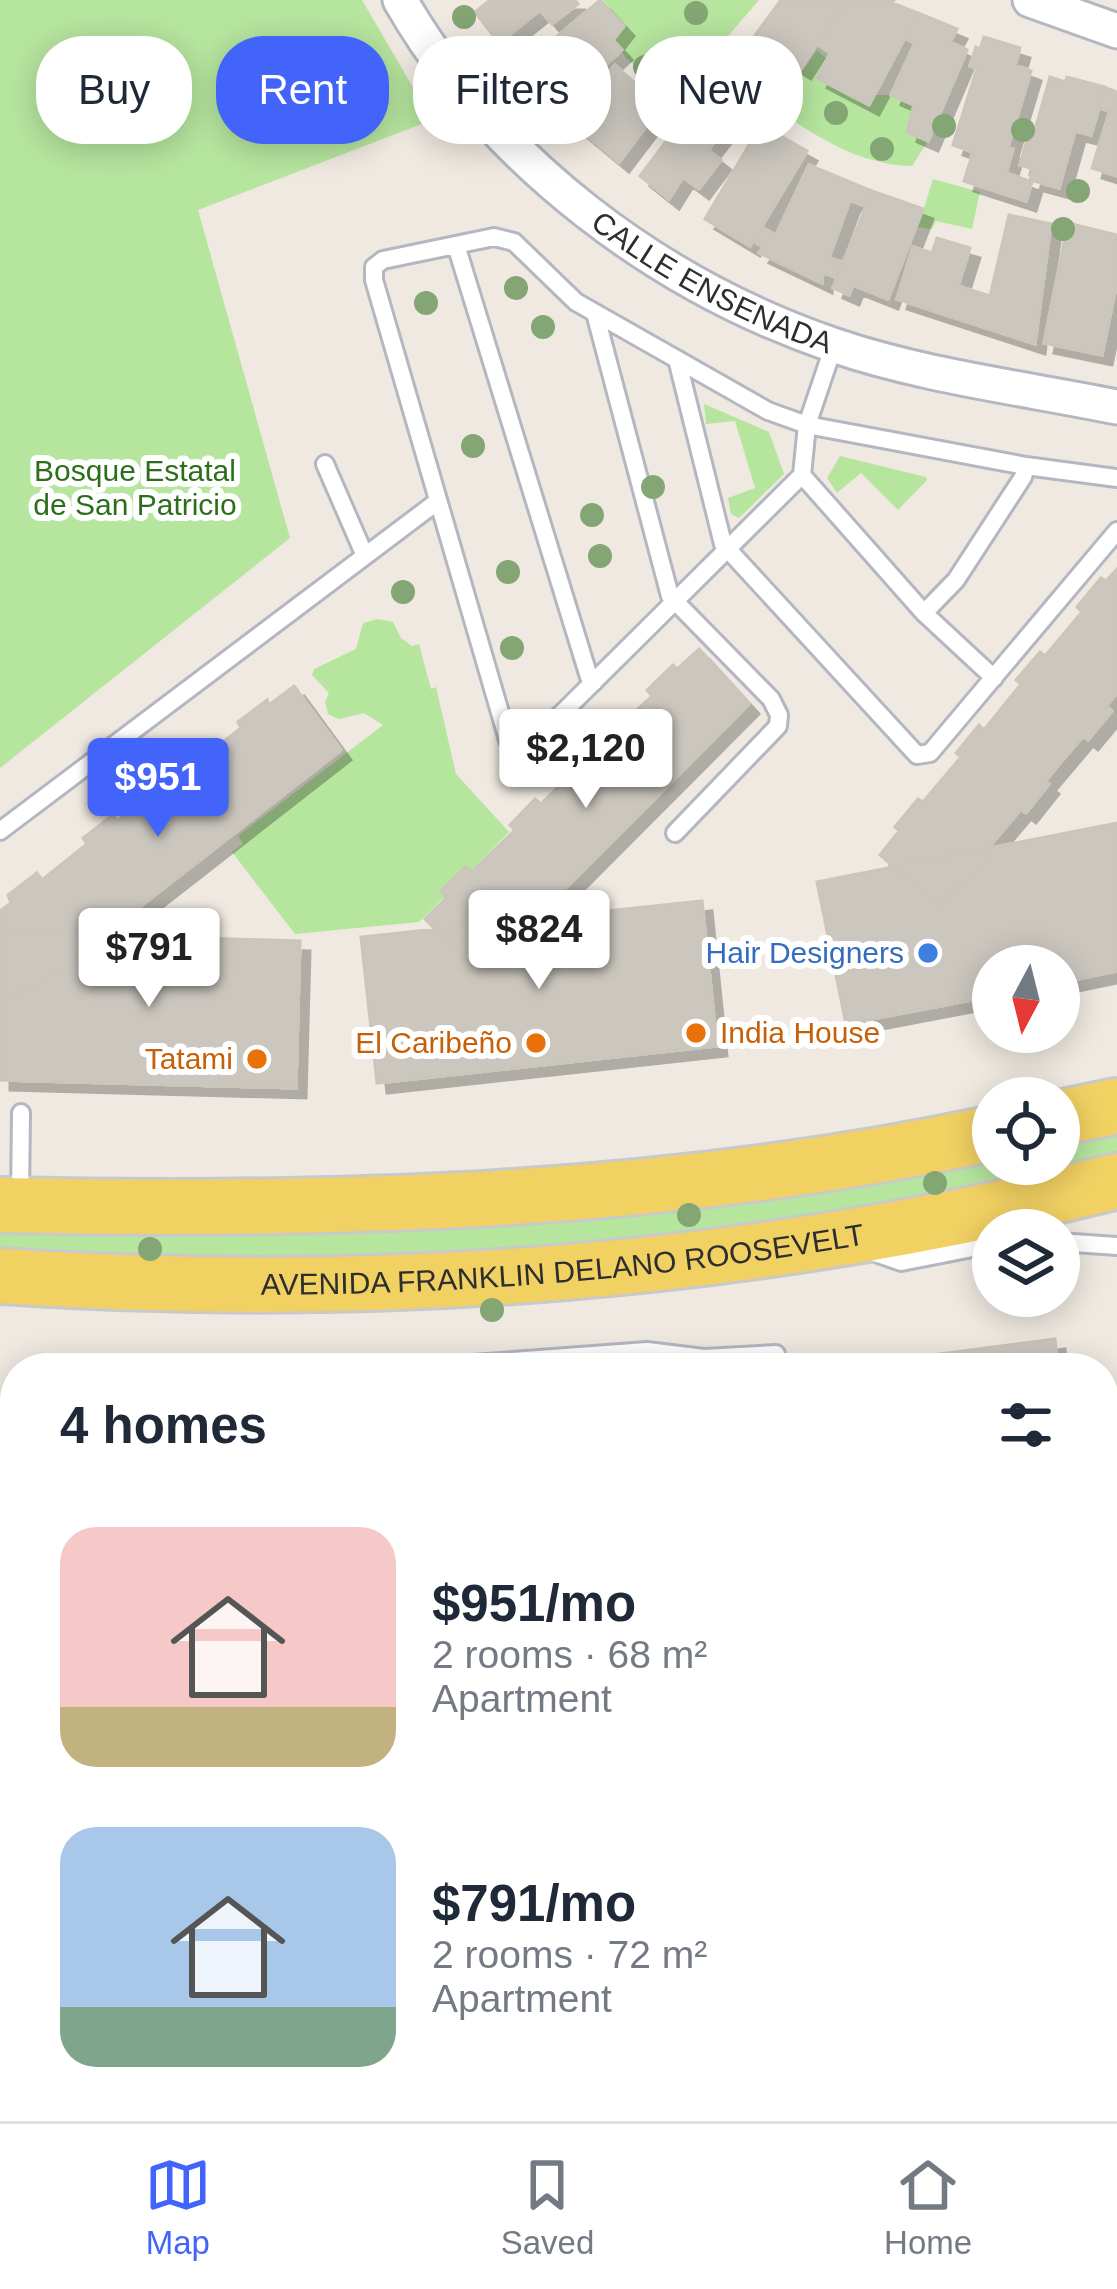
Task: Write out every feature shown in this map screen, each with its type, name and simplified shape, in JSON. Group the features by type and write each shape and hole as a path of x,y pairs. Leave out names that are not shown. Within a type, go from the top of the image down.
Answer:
{"main road":[{"path":"1080,1114 1117,1106"},
{"path":"10,1205 196,1208 508,1198 784,1168 972,1137"},
{"name":"AVENIDA FRANKLIN DELANO ROOSEVELT","path":"0,1276 254,1286 490,1278 838,1239 1011,1208 1117,1181"}],"street":[{"name":"CALLE ENSENADA","path":"400,0 439,60 506,137 635,248 736,306 834,346 1117,407"},
{"path":"1030,0 1090,10 1117,31"}],"lane":[{"path":"834,346 807,424 802,475 532,743 518,750 508,740 374,280 374,267 383,260 494,237 514,242 576,302 769,411 807,424 1026,466 1117,478"},
{"path":"457,245 594,682"},
{"path":"596,313 674,603 771,699 778,715 778,726 675,833"},
{"path":"677,359 727,548 917,755 930,754 1117,531"},
{"path":"325,464 365,556"},
{"path":"924,613 956,580 1026,466"},
{"path":"802,475 924,613 994,678"},
{"path":"0,832 438,501"},
{"path":"10,1205 21,1113"},
{"path":"838,1239 901,1262 972,1248"},
{"path":"1080,1243 1117,1246"},
{"path":"620,1353 663,1353"}],"green space":[{"name":"Bosque Estatal de San Patricio","path":"0,0 362,0 383,36 216,36 216,144 370,144 198,210 290,538 0,768"},
{"path":"603,0 759,0 728,36 635,36 635,66 613,40 624,26"},
{"name":"Bosque Estatal de San Patricio","path":"389,46 413,87 413,127 389,137"},
{"path":"817,50 827,59 818,78 868,105 874,95 891,95 914,105 908,132 928,141 912,166 857,155 803,126 803,70"},
{"path":"933,179 980,192 972,229 936,221 932,229 918,227"},
{"path":"704,404 769,432 784,474 739,518 731,514 728,498 755,488 735,421 706,424"},
{"path":"840,456 927,480 898,510 861,473 837,493 827,478"},
{"path":"393,622 401,638 412,646 419,644 431,689 436,687 456,774 509,832 419,922 295,934 232,852 243,844 238,836 383,725 364,713 339,719 328,714 329,693 312,675 314,669 356,649 363,623"},
{"path":"1117,1125 1117,1156 1080,1165 1080,1133"},
{"path":"972,1153 972,1185 633,1238 354,1254 0,1253 0,1233 194,1227"}],"building":[{"path":"490,0 575,0 578,4 552,24 540,10 508,36 494,36 475,12"},
{"path":"600,0 624,26 613,40 622,50 611,60 611,36 557,36"},
{"path":"781,0 845,0 803,66 803,36 754,36"},
{"path":"848,0 894,0 892,3 918,13 869,105 817,78 831,53 820,46"},
{"path":"918,13 957,29 950,42 967,50 928,141 907,132 914,105 891,95 915,43 904,38"},
{"path":"984,37 1020,48 1015,65 1031,71 1008,147 1013,149 1006,173 1032,182 1026,201 964,181 973,152 953,145 977,68 970,66"},
{"path":"615,65 635,83 635,141 619,162 597,144 611,144 611,70"},
{"path":"1050,77 1105,87 1091,135 1075,131 1059,188 1030,180 1033,169 1020,165"},
{"path":"1106,88 1117,92 1117,176 1092,168 1110,111 1100,108"},
{"path":"664,144 713,144 708,150 721,160 699,189 683,177 669,199 640,176"},
{"path":"750,144 795,144 807,151 750,246 705,219"},
{"path":"809,165 872,191 865,206 850,200 829,258 842,262 837,278 823,272 822,283 759,253 763,247 756,243 763,228 776,235"},
{"path":"872,191 923,209 888,299 853,285 849,295 833,288"},
{"path":"1009,215 1051,224 1035,344 897,299 913,247 932,253 937,238 970,248 958,286 990,296"},
{"path":"1068,223 1117,235 1117,282 1102,355 1044,343"},
{"path":"1117,569 1117,693 1106,706 1112,711 1088,740 1083,736 1045,781 1049,784 1026,813 1021,809 983,854 988,858 965,886 960,882 940,906 880,855 918,799 923,802 961,757 956,753 979,725 984,730 1021,684 1016,680 1040,652 1045,656 1082,612 1077,607 1101,578 1106,581"},
{"path":"699,649 749,704 480,974 425,919 446,898 441,891 466,867 472,871 515,830 510,825 535,799 541,804 583,762 579,758 604,732 609,736 652,696 647,690"},
{"path":"294,686 341,750 37,987 32,982 0,1007 0,911 11,903 8,895 37,873 42,880 87,844 83,838 113,815 117,821 163,787 160,779 189,757 195,764 241,728 238,722"},
{"path":"1117,823 1117,971 1080,979 1080,945 972,945 972,1000 846,1024 817,882"},
{"path":"702,901 717,1046 377,1083 361,937"},
{"path":"0,932 300,941 296,1088 0,1080"},
{"path":"1055,1339 1056,1353 947,1353"}],"place":[{"name":"Hair Designers","path":"928,953"},
{"name":"India House","path":"696,1033"},
{"name":"El Caribeño","path":"536,1043"},
{"name":"Tatami","path":"257,1059"}]}
